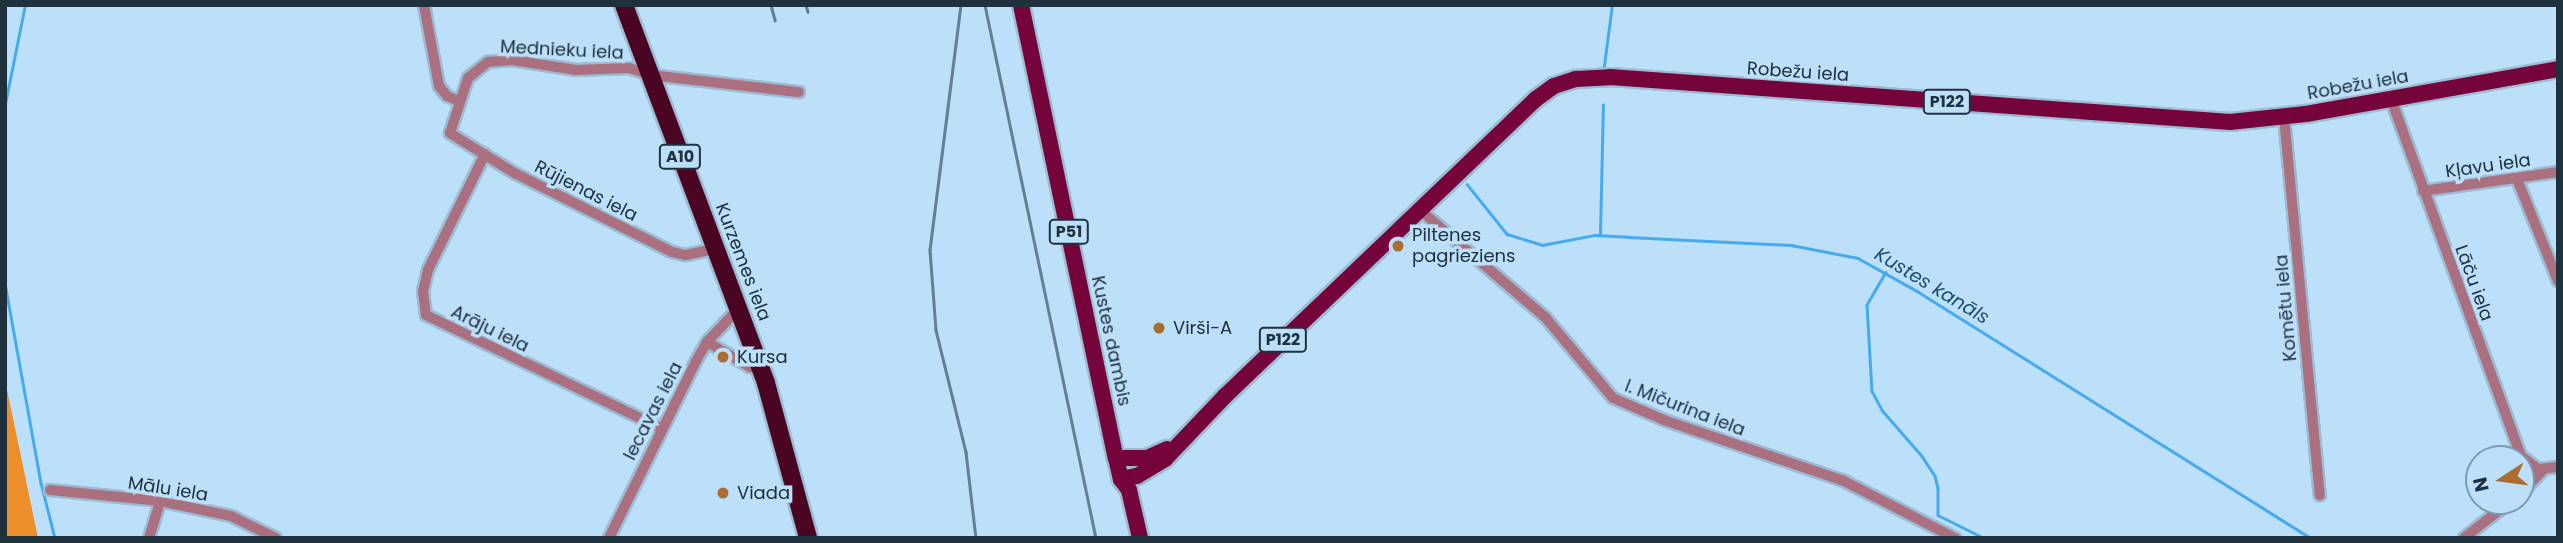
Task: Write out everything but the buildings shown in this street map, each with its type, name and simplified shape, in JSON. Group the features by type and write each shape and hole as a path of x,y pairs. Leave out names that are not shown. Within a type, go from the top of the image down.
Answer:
{"highway":[{"name":"Kurzemes iela","path":"624,5 761,368 808,538"}],"main road":[{"name":"Kustes dambis","path":"1021,5 1121,479 1119,492 1130,538"},
{"name":"Robežu iela","path":"1121,479 1137,476 1154,467 1536,99 1555,86 1576,79 1610,77 2230,122 2284,117 2558,69"},
{"name":"Robežu iela","path":"1116,458 1147,458 1175,445"},
{"name":"Kustes dambis","path":"1121,479 1129,490 1140,538"}],"street":[{"path":"424,5 439,86 447,96 458,101"},
{"name":"Mednieku iela","path":"450,133 458,101 468,78 488,62 512,60 576,69 629,68 651,75 799,92"},
{"name":"Lāču iela","path":"2391,99 2521,456 2540,470"},
{"name":"Komētu iela","path":"2284,117 2320,495"},
{"name":"Rūjienas iela","path":"450,133 516,174 672,252 685,256 714,249"},
{"name":"Arāju iela","path":"485,154 428,270 423,291 426,315 661,428"},
{"name":"Kļavu iela","path":"2423,191 2558,172"},
{"path":"2517,178 2558,281"},
{"name":"I. Mičurina iela","path":"1420,210 1545,317 1613,398 1664,420 1844,481 1955,538"},
{"name":"Iecavas iela","path":"609,538 661,428 707,342 739,307"},
{"path":"707,342 750,367 761,368"},
{"path":"2535,476 2540,470 2558,467"},
{"name":"Mālu iela","path":"50,490 160,501 231,516 276,538"},
{"path":"149,538 160,501"},
{"path":"2464,538 2493,515"}],"shaded area":[{"path":"5,380 38,538 5,538"}],"waterway":[{"path":"5,104 25,5"},
{"path":"1603,73 1612,5"},
{"path":"1600,234 1603,105"},
{"name":"Kustes kanāls","path":"1467,184 1507,234 1542,245 1595,235 1791,245 1858,258 1917,291 2310,538"},
{"path":"1886,272 1867,305 1872,391 1882,410 1922,456 1935,476 1938,515 1984,538"},
{"path":"5,283 41,483 55,538"}],"railway":[{"path":"771,5 775,20"},
{"path":"806,5 808,12"},
{"path":"961,5 930,250 936,330 966,452 976,538"},
{"path":"985,5 1096,538"}],"place":[{"name":"Piltenes pagrieziens","path":"1398,246"},
{"name":"Virši-A","path":"1159,328"},
{"name":"Kursa","path":"723,357"},
{"name":"Viada","path":"723,493"}]}
